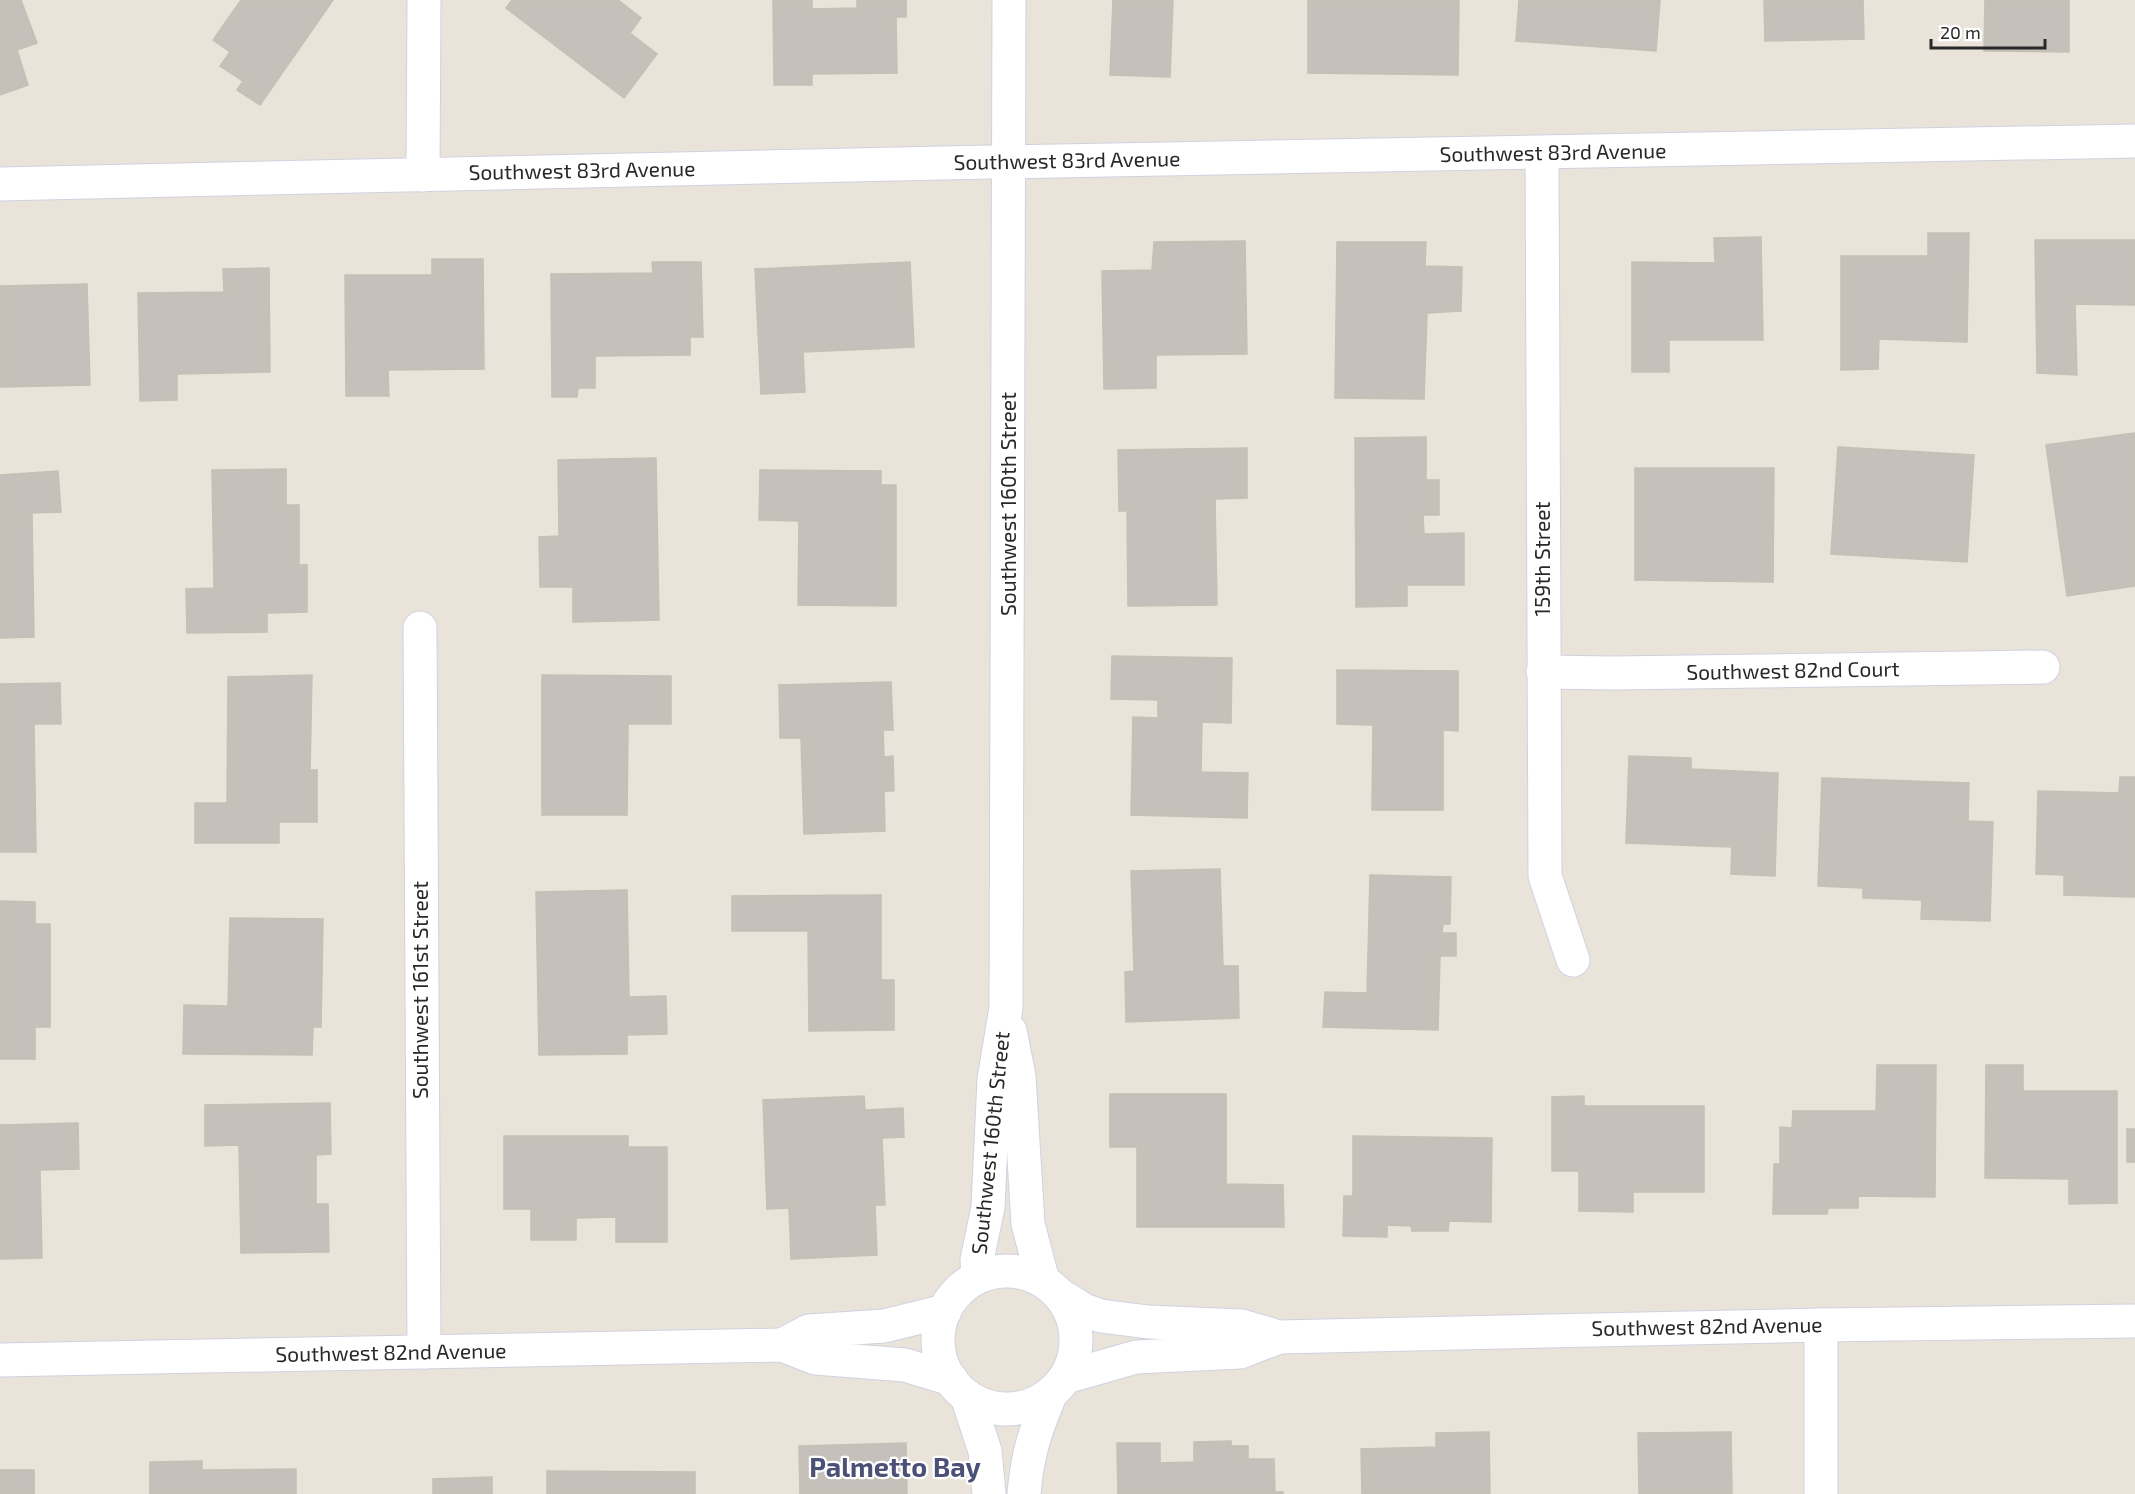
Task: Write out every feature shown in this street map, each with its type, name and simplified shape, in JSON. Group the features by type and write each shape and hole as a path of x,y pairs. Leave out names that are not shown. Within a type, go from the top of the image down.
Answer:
{"street":[{"path":"423,175 424,0"},
{"name":"Southwest 160th Street","path":"978,1277 977,1260 988,1207 994,1079 1006,1008 1010,0"},
{"name":"Southwest 83rd Avenue","path":"0,184 2135,141"},
{"name":"159th Street","path":"1542,153 1545,876 1574,960"},
{"name":"Southwest 161st Street","path":"420,628 424,1352"},
{"name":"Southwest 82nd Court","path":"1543,672 2043,667"},
{"name":"Southwest 160th Street","path":"1006,1008 1019,1076 1028,1224 1051,1288"},
{"path":"989,1494 985,1451 959,1387 941,1358 939,1345 941,1322 945,1311 959,1291 978,1277 1001,1271 1012,1271 1023,1272 1051,1288 1071,1314 1076,1335 1074,1356 1030,1447 1025,1470 1024,1494"},
{"name":"Southwest 82nd Avenue","path":"1051,1288 1084,1310 1101,1316 1148,1323 1242,1326 1278,1337 1821,1325 2135,1321"},
{"name":"Southwest 82nd Avenue","path":"782,1345 809,1331 884,1326 945,1311"},
{"path":"1821,1325 1821,1494"},
{"name":"Southwest 82nd Avenue","path":"1059,1385 1136,1357 1240,1352 1278,1337"},
{"name":"Southwest 82nd Avenue","path":"0,1360 782,1345 815,1358 917,1367 959,1387"},
{"path":"959,1387 988,1406 1011,1409 1033,1405 1059,1385"}],"building":[{"path":"0,0 21,0 37,43 17,50 28,85 0,95"},
{"path":"241,0 333,0 260,105 237,90 243,81 220,66 230,52 213,40"},
{"path":"512,0 618,0 641,18 630,33 657,54 624,98 506,8"},
{"path":"773,0 812,0 812,9 857,8 857,0 906,0 906,17 896,17 897,73 812,74 812,85 774,85"},
{"path":"1113,0 1173,0 1170,77 1110,75"},
{"path":"1308,0 1459,0 1458,75 1308,73"},
{"path":"1519,0 1660,0 1656,51 1516,41"},
{"path":"1764,0 1863,0 1864,39 1765,41"},
{"path":"1985,0 2069,0 2069,52 1984,51"},
{"path":"1928,233 1969,233 1967,342 1879,339 1878,369 1841,370 1841,256 1928,256"},
{"path":"1761,237 1763,340 1669,340 1669,372 1632,372 1632,262 1715,263 1714,238"},
{"path":"2035,240 2135,240 2135,305 2075,304 2077,375 2037,373"},
{"path":"1245,241 1247,354 1156,355 1156,388 1104,389 1102,271 1152,270 1154,242"},
{"path":"1337,242 1426,242 1425,266 1462,267 1461,311 1427,313 1424,399 1335,398"},
{"path":"432,259 483,259 484,369 388,370 389,396 346,396 345,275 432,275"},
{"path":"652,262 701,262 703,337 690,337 690,355 595,356 595,388 578,388 577,397 552,397 551,274 653,273"},
{"path":"910,262 914,347 803,352 805,392 761,394 755,269"},
{"path":"269,268 270,372 177,374 177,400 140,401 138,293 224,292 223,269"},
{"path":"87,284 90,385 0,387 0,286"},
{"path":"2135,433 2135,586 2067,596 2046,445"},
{"path":"1426,437 1426,480 1439,480 1439,515 1423,515 1424,534 1464,533 1464,585 1407,585 1407,606 1356,607 1355,438"},
{"path":"1838,447 1974,455 1967,562 1831,554"},
{"path":"1247,448 1247,498 1215,499 1217,605 1128,606 1127,511 1119,511 1118,450"},
{"path":"656,458 659,620 573,622 573,587 540,587 539,537 559,536 558,460"},
{"path":"1635,468 1774,468 1773,582 1635,580"},
{"path":"286,469 286,505 299,505 299,565 307,565 307,612 267,613 267,632 187,633 186,589 214,588 212,470"},
{"path":"760,470 881,471 881,485 896,485 896,606 798,605 799,521 759,520"},
{"path":"58,471 61,512 32,513 34,637 0,638 0,475"},
{"path":"1112,656 1232,658 1231,723 1202,722 1201,772 1248,773 1247,818 1131,815 1133,717 1158,718 1158,700 1111,699"},
{"path":"1337,670 1458,671 1458,731 1443,730 1443,810 1372,810 1373,725 1337,724"},
{"path":"312,675 310,770 317,770 317,822 279,822 279,843 195,843 195,803 227,803 228,677"},
{"path":"542,675 671,676 671,724 628,724 627,815 542,815"},
{"path":"891,682 893,730 883,730 884,757 893,756 894,791 884,791 885,831 804,834 801,738 780,738 779,685"},
{"path":"60,683 61,724 34,724 36,852 0,852 0,684"},
{"path":"1629,756 1691,758 1691,769 1778,773 1775,876 1731,874 1732,847 1626,843"},
{"path":"2120,777 2135,777 2135,897 2064,895 2064,875 2036,874 2038,791 2119,793"},
{"path":"1822,778 1969,783 1968,821 1993,822 1990,921 1921,919 1922,900 1863,898 1863,888 1818,886"},
{"path":"1220,869 1223,966 1238,966 1239,1018 1126,1022 1125,972 1134,971 1131,871"},
{"path":"1370,875 1451,877 1450,924 1443,924 1442,933 1456,933 1456,956 1440,956 1438,1030 1323,1027 1325,992 1367,993"},
{"path":"627,890 629,997 666,996 667,1034 627,1035 627,1054 539,1055 536,892"},
{"path":"881,895 881,980 894,980 894,1030 809,1031 808,931 732,931 732,896"},
{"path":"0,901 35,902 35,924 50,924 50,1027 35,1027 35,1059 0,1059"},
{"path":"230,918 323,919 321,1027 313,1027 312,1055 183,1054 184,1005 228,1006"},
{"path":"1877,1065 1936,1065 1935,1197 1858,1196 1858,1208 1828,1208 1827,1214 1773,1214 1774,1164 1780,1164 1780,1127 1792,1128 1793,1111 1876,1111"},
{"path":"1986,1065 2023,1065 2023,1091 2117,1091 2117,1203 2069,1204 2069,1179 1985,1178"},
{"path":"1110,1094 1226,1094 1226,1184 1283,1185 1284,1227 1137,1227 1137,1147 1110,1147"},
{"path":"864,1096 865,1110 903,1108 904,1137 882,1138 885,1205 875,1205 877,1255 791,1259 789,1208 767,1209 763,1100"},
{"path":"1584,1096 1584,1106 1704,1106 1704,1192 1633,1192 1633,1212 1579,1211 1579,1171 1552,1171 1552,1097"},
{"path":"330,1103 331,1154 316,1155 316,1204 328,1204 329,1252 241,1253 239,1145 205,1146 205,1105"},
{"path":"78,1123 79,1169 40,1170 42,1258 0,1259 0,1125"},
{"path":"2127,1129 2135,1129 2135,1162 2127,1162"},
{"path":"504,1136 628,1136 628,1147 667,1147 667,1242 616,1242 616,1217 576,1218 576,1240 531,1240 531,1209 504,1209"},
{"path":"1353,1136 1492,1138 1491,1222 1449,1221 1448,1231 1412,1231 1411,1226 1387,1225 1387,1237 1343,1236 1344,1196 1353,1196"},
{"path":"1489,1432 1490,1494 1362,1494 1361,1449 1436,1447 1436,1433"},
{"path":"1731,1432 1732,1494 1639,1494 1638,1433"},
{"path":"1231,1441 1231,1446 1248,1446 1248,1459 1274,1459 1275,1492 1283,1492 1283,1494 1118,1494 1117,1443 1160,1443 1160,1463 1194,1462 1194,1442"},
{"path":"906,1443 907,1494 800,1494 799,1446"},
{"path":"202,1461 202,1470 296,1469 296,1494 150,1494 150,1462"},
{"path":"0,1470 34,1470 34,1494 0,1494"},
{"path":"547,1471 695,1472 695,1494 547,1494"},
{"path":"492,1477 492,1494 433,1494 433,1479"}],"district":[{"name":"Palmetto Bay","path":"895,1468"}]}
